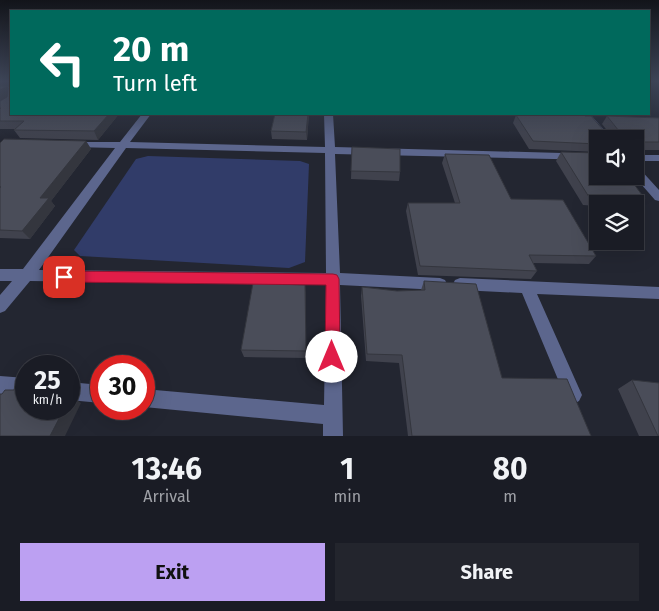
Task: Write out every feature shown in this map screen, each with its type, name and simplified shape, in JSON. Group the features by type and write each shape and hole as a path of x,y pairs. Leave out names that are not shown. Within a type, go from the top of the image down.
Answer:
{"street":[{"path":"0,306 25,276 145,115"},
{"path":"329,115 333,279 332,436"},
{"path":"586,115 599,130"},
{"path":"66,144 589,157"},
{"path":"644,158 659,158"},
{"path":"644,180 659,197"},
{"path":"0,275 333,279 659,292"},
{"path":"527,287 579,410"},
{"path":"0,385 15,386"},
{"path":"155,399 332,415"}],"shaded area":[{"path":"148,156 300,161 309,164 305,262 289,268 80,256 74,250 136,159"}],"building":[{"path":"0,101 10,101 10,115 108,115 94,131 14,130 24,121 0,121"},
{"path":"275,115 308,115 306,132 271,131"},
{"path":"516,115 591,116 603,130 589,130 589,144 533,141"},
{"path":"607,116 659,118 659,142 644,142 644,130 618,130"},
{"path":"4,139 86,141 40,198 49,198 22,231 0,230 0,143"},
{"path":"352,147 400,149 400,172 351,171"},
{"path":"561,152 589,153 589,185 635,185 642,195 589,195 589,197"},
{"path":"445,154 489,155 511,199 563,200 589,244 589,250 592,250 596,256 529,255 537,271 420,266 408,203 460,203"},
{"path":"424,281 476,284 502,378 567,379 591,436 412,436 402,355 367,354 362,287 397,291 425,290"},
{"path":"253,283 305,285 306,351 241,350"},
{"path":"632,380 659,383 659,436 658,436"},
{"path":"15,386 15,420 58,420 50,436 0,436 0,394 5,390 14,390"}],"route":[{"path":"64,277 333,279 332,357"}]}
